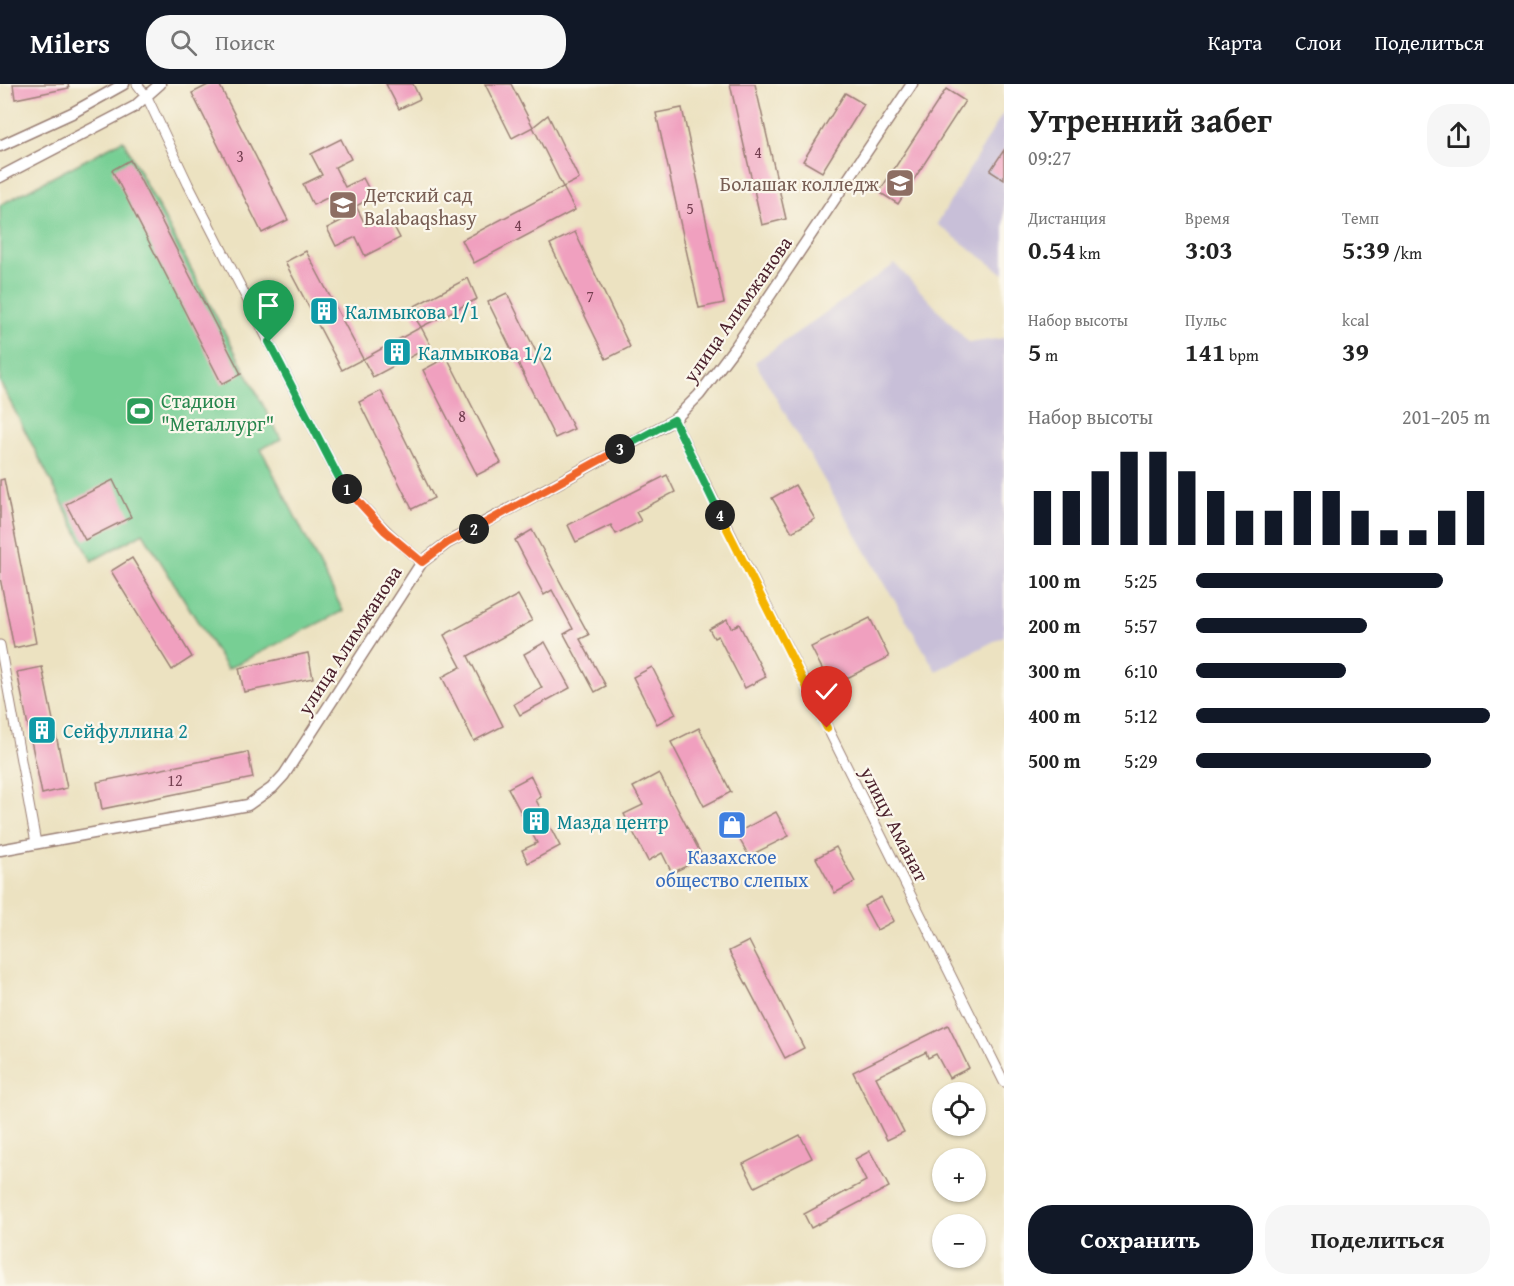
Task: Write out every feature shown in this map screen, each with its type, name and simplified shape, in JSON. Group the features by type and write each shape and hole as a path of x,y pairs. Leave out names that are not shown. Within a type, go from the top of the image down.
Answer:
{"street":[{"path":"0,146 72,113 124,84"},
{"path":"137,84 147,97 188,184 339,478 377,523 422,562"},
{"path":"0,177 95,128 147,97 160,84"},
{"name":"улица Алимжанова","path":"0,850 248,805 272,788 284,775 422,562 447,543 674,420 699,395 736,346 912,84"},
{"name":"улицу Аманат","path":"674,420 1004,1082"},
{"path":"0,645 36,843"}],"shaded area":[{"path":"1004,111 1004,274 937,224"},
{"path":"895,264 969,343 1004,338 1004,636 936,671 755,362"}],"green space":[{"name":"Стадион \"Металлург\"","path":"123,140 281,439 261,449 343,611 227,669 143,533 92,561 0,382 0,205"}],"building":[{"path":"13,84 68,84 69,88 15,99"},
{"path":"210,84 219,84 288,220 262,233 192,93"},
{"path":"386,84 413,84 420,99 399,109"},
{"path":"485,84 511,84 533,127 512,138"},
{"path":"730,84 755,84 786,219 762,225"},
{"path":"946,89 965,101 898,204 879,192"},
{"path":"845,93 864,104 822,172 803,161"},
{"path":"682,108 724,303 699,308 656,113"},
{"path":"548,115 579,179 563,187 533,127"},
{"path":"341,139 351,159 335,167 345,187 363,178 373,197 356,206 366,226 388,215 400,238 365,256 356,237 336,246 327,228 345,219 333,195 313,205 303,184 322,175 311,154"},
{"path":"1004,150 1004,180 990,171"},
{"path":"130,160 241,374 222,384 112,170"},
{"path":"563,187 575,210 474,263 462,240"},
{"path":"575,232 630,347 606,359 550,244"},
{"name":"Калмыкова 1/1","path":"306,251 363,359 342,370 285,262"},
{"path":"468,278 477,299 421,327 409,309"},
{"path":"507,293 574,429 555,438 488,302"},
{"name":"Калмыкова 1/2","path":"421,327 431,346 373,377 363,359"},
{"path":"447,357 501,463 477,475 423,370"},
{"path":"381,391 434,498 412,509 359,402"},
{"path":"667,475 675,492 636,512 641,521 616,534 611,525 576,542 568,525"},
{"path":"4,479 36,643 14,648 0,578 0,480"},
{"path":"113,480 131,517 85,540 66,504"},
{"path":"795,485 815,519 792,532 772,498"},
{"path":"532,530 589,635 580,639 606,686 595,692 564,634 573,629 552,590 544,595 515,540"},
{"path":"132,558 192,657 172,670 111,571"},
{"path":"518,595 532,621 468,656 503,726 474,741 442,677 461,667 444,635"},
{"path":"870,618 889,657 831,686 811,647"},
{"path":"727,619 731,628 739,624 766,677 745,688 718,636 714,638 709,629"},
{"path":"545,642 570,688 520,715 514,704 542,688 524,654"},
{"path":"308,653 313,678 244,692 239,668"},
{"name":"Сейфуллина 2","path":"42,667 67,788 42,794 17,672"},
{"path":"652,667 676,714 657,724 633,677"},
{"path":"699,728 731,792 704,806 671,742"},
{"path":"248,752 253,778 102,809 97,782"},
{"path":"659,773 703,858 672,873 662,853 648,861 624,814 643,805 633,787"},
{"name":"Мазда центр","path":"531,776 541,797 536,800 560,846 528,863 522,850 537,843 508,788"},
{"path":"776,812 789,836 749,856 736,833"},
{"path":"836,847 855,882 835,893 816,858"},
{"path":"881,897 894,921 877,930 864,906"},
{"path":"749,941 804,1048 785,1058 729,951"},
{"path":"948,1025 969,1068 949,1078 936,1054 928,1058 926,1052 876,1077 904,1132 887,1140 853,1072"},
{"path":"800,1135 812,1158 755,1187 743,1164"},
{"path":"870,1151 889,1187 811,1228 804,1214 866,1181 855,1159"}],"place":[{"name":"Болашак колледж","path":"900,183"},
{"name":"Детский сад Balabaqshasy","path":"343,205"},
{"name":"Калмыкова 1/1","path":"324,311"},
{"name":"Калмыкова 1/2","path":"397,352"},
{"name":"Стадион \"Металлург\"","path":"140,411"},
{"name":"Сейфуллина 2","path":"42,730"},
{"name":"Мазда центр","path":"536,821"},
{"name":"Казахское общество слепых","path":"732,825"}],"route":[{"path":"269,342 339,478 362,508 422,562 447,543 674,420 827,728"}]}
